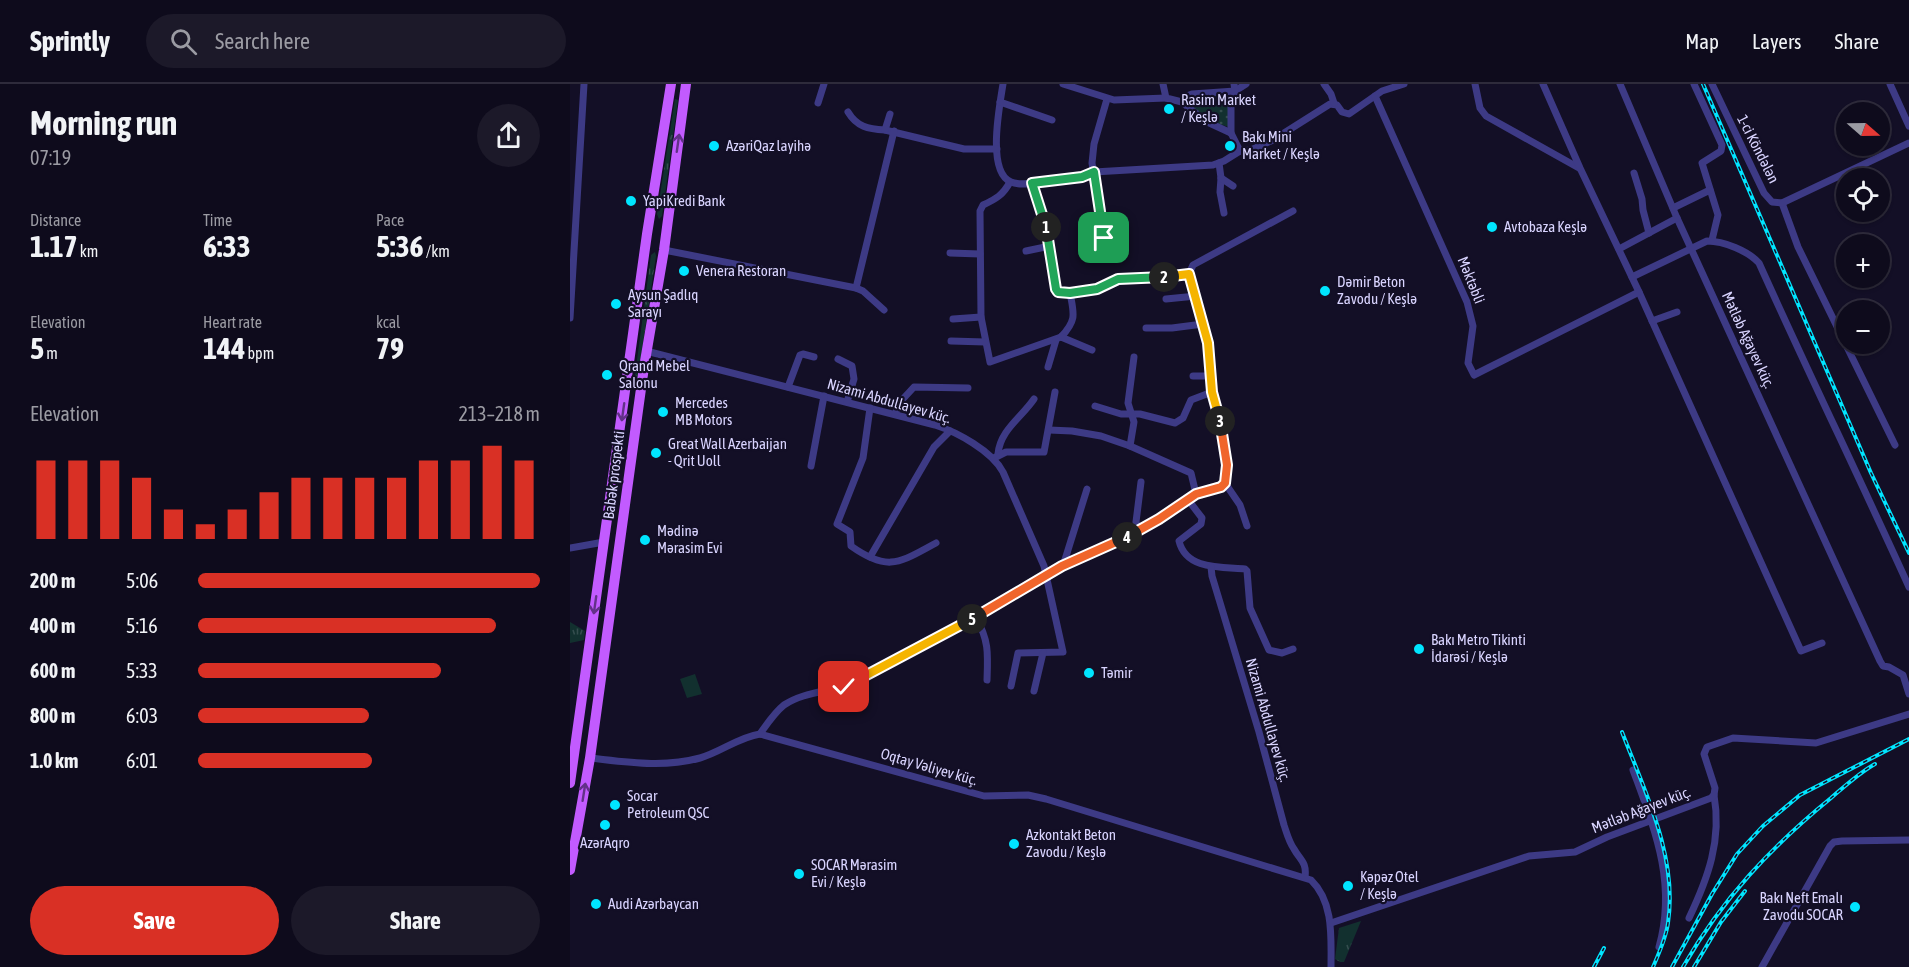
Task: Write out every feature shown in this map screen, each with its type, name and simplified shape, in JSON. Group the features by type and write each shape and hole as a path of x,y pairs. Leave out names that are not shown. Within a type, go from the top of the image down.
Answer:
{"main road":[{"name":"Babək prospekti","path":"570,783 671,84"},
{"name":"Babək prospekti","path":"570,870 590,758 686,84"},
{"path":"666,114 666,136 655,217 658,225 661,225 663,221 667,192 674,170"},
{"path":"637,308 645,284 650,249 655,246 658,251 646,330 647,347"}],"street":[{"path":"570,318 584,84"},
{"path":"818,103 824,84"},
{"path":"1003,84 997,150 1000,172 1010,182 1032,183 1082,177 1094,172 1219,163 1240,151 1251,150 1274,140 1334,103"},
{"path":"1063,84 1107,99 1166,98 1182,102 1205,121 1232,133"},
{"path":"1163,84 1166,98"},
{"path":"1182,102 1192,94 1243,87 1246,84"},
{"path":"1324,84 1334,103 1342,112 1349,114 1375,96 1392,87 1404,84"},
{"path":"1475,84 1482,112 1580,168"},
{"path":"1543,84 1801,651 1822,643"},
{"name":"Mətləb Ağayev küç.","path":"1620,84 1677,218 1880,662 1883,666 1903,675 1909,694"},
{"path":"1694,84 1722,145 1721,151 1702,163 1718,215 1712,240"},
{"name":"1-ci Köndələn","path":"1712,84 1764,193 1772,202 1782,203 1798,247 1895,445"},
{"path":"1890,84 1909,126"},
{"path":"1235,88 1231,107 1232,133 1240,151"},
{"name":"Məktəbli","path":"1375,96 1467,302 1473,326 1468,363 1474,375 1639,292"},
{"path":"1104,238 1092,163 1094,144 1107,99"},
{"path":"1000,102 1052,120"},
{"path":"849,112 857,124 873,129 885,129 964,149 997,150"},
{"path":"885,129 890,114"},
{"path":"856,288 894,131"},
{"path":"1782,203 1909,143"},
{"path":"1219,163 1220,192 1224,213"},
{"path":"1634,173 1649,233"},
{"path":"1221,178 1233,186"},
{"path":"1010,182 998,198 981,207 981,316 990,362 1058,338 1068,329 1075,316 1070,293"},
{"path":"1032,183 1044,218 1058,292 1070,293 1097,289 1118,279 1189,274"},
{"path":"1673,208 1710,190"},
{"path":"1247,526 1239,505 1225,483 1227,465 1219,417 1212,392 1210,354 1189,274 1193,265 1293,211"},
{"path":"1619,249 1677,218"},
{"path":"1632,277 1703,242 1712,240 1743,252 1759,263 1909,587"},
{"path":"1026,251 1050,246"},
{"path":"664,250 856,288 863,291 884,310"},
{"path":"950,253 980,254"},
{"path":"1166,299 1196,296"},
{"path":"1652,321 1677,312"},
{"path":"953,319 981,316"},
{"path":"1146,328 1172,328 1203,324"},
{"path":"1058,338 1092,350"},
{"path":"1048,367 1058,338"},
{"path":"951,341 985,342"},
{"name":"Nizami Abdullayev küç.","path":"647,347 788,387 896,414 950,431 996,456 1039,554 1046,576 1063,651 1043,653"},
{"path":"788,387 800,355 814,357"},
{"path":"1130,446 1134,428 1128,403 1134,357"},
{"path":"838,359 852,366 854,372 848,402"},
{"path":"1193,376 1210,376"},
{"path":"896,414 902,400 914,387 968,388"},
{"path":"996,456 1006,452 1043,453 1055,392"},
{"path":"1095,406 1132,415 1140,414 1160,420 1179,422 1191,400 1212,392"},
{"path":"811,466 824,396"},
{"path":"996,456 1008,429 1034,399"},
{"path":"870,408 863,458 837,524 850,532 851,546 880,562 894,563 936,543"},
{"path":"1049,430 1088,433 1130,446 1191,473 1196,494"},
{"path":"870,557 934,447 950,431"},
{"path":"1139,531 1136,522 1141,482"},
{"path":"590,758 654,764 679,763 714,753 744,738 760,734 778,711 798,698 844,687 855,682 976,618 1062,566 1139,531 1189,501 1196,494 1221,487 1225,483"},
{"path":"1062,566 1087,489"},
{"path":"1189,501 1203,521 1181,538 1179,544 1189,558 1197,563 1211,567 1245,569 1252,616 1269,650 1282,653 1293,649"},
{"path":"570,548 604,542"},
{"name":"Nizami Abdullayev küç.","path":"1211,567 1284,825 1296,854 1301,857 1305,867 1305,877"},
{"path":"976,618 987,643 987,680"},
{"path":"1011,686 1018,653 1043,653 1034,691"},
{"name":"Mətləb Ağayev küç.","path":"1330,923 1529,856 1575,852 1714,795 1715,788 1704,754 1707,747 1712,745 1733,738 1811,744 1909,714"},
{"name":"Oqtay Vəliyev küç.","path":"760,734 984,796 1028,795 1046,799 1305,877"},
{"path":"1633,770 1661,853 1666,887 1665,927 1659,947"},
{"path":"1689,918 1703,888 1714,852 1717,825 1714,795"},
{"path":"1762,967 1834,842 1909,840"},
{"path":"1305,877 1315,884 1330,923 1331,967"}],"green space":[{"path":"1228,95 1229,127 1212,122 1194,108 1193,96"},
{"path":"675,99 678,100 662,216 659,219 657,214"},
{"path":"655,252 636,390 633,390 651,255"},
{"path":"570,622 585,631 584,640 570,643"},
{"path":"695,674 702,694 687,698 680,679"},
{"path":"1361,921 1344,962 1340,962 1335,959 1339,928"}],"railway":[{"path":"1703,84 1871,473 1909,553"},
{"path":"1622,732 1657,825 1668,874 1670,898 1668,923 1653,967"},
{"path":"1672,967 1737,854 1763,826 1800,795 1909,739"},
{"path":"1683,967 1714,919 1749,875 1809,817 1863,771 1875,764"},
{"path":"1694,967 1721,922 1745,891"},
{"path":"1594,967 1604,948"}],"place":[{"name":"Rasim Market / Keşlə","path":"1169,109"},
{"name":"AzəriQaz layihə","path":"714,146"},
{"name":"Bakı Mini Market / Keşlə","path":"1230,146"},
{"name":"YapiKredi Bank","path":"631,201"},
{"name":"Avtobaza Keşlə","path":"1492,227"},
{"name":"Venera Restoran","path":"684,271"},
{"name":"Dəmir Beton Zavodu / Keşlə","path":"1325,291"},
{"name":"Aysun Şadlıq Sarayı","path":"616,304"},
{"name":"Qrand Mebel Salonu","path":"607,375"},
{"name":"Mercedes MB Motors","path":"663,412"},
{"name":"Great Wall Azerbaijan - Qrit Uoll","path":"656,453"},
{"name":"Mədinə Mərasim Evi","path":"645,540"},
{"name":"Bakı Metro Tikinti İdarəsi / Keşlə","path":"1419,649"},
{"name":"Təmir","path":"1089,673"},
{"name":"Socar Petroleum QSC","path":"615,805"},
{"name":"AzərAqro","path":"605,825"},
{"name":"Azkontakt Beton Zavodu / Keşlə","path":"1014,844"},
{"name":"SOCAR Mərasim Evi / Keşlə","path":"799,874"},
{"name":"Kəpəz Otel / Keşlə","path":"1348,886"},
{"name":"Audi Azərbaycan","path":"596,904"},
{"name":"Bakı Neft Emalı Zavodu SOCAR","path":"1855,907"}],"route":[{"path":"844,687 976,618 1062,566 1139,531 1189,501 1196,494 1221,487 1225,483 1227,465 1219,417 1212,392 1210,354 1189,274 1159,278 1115,279 1097,289 1070,293 1058,292 1047,230 1032,183 1082,177 1094,172 1104,238"}]}
